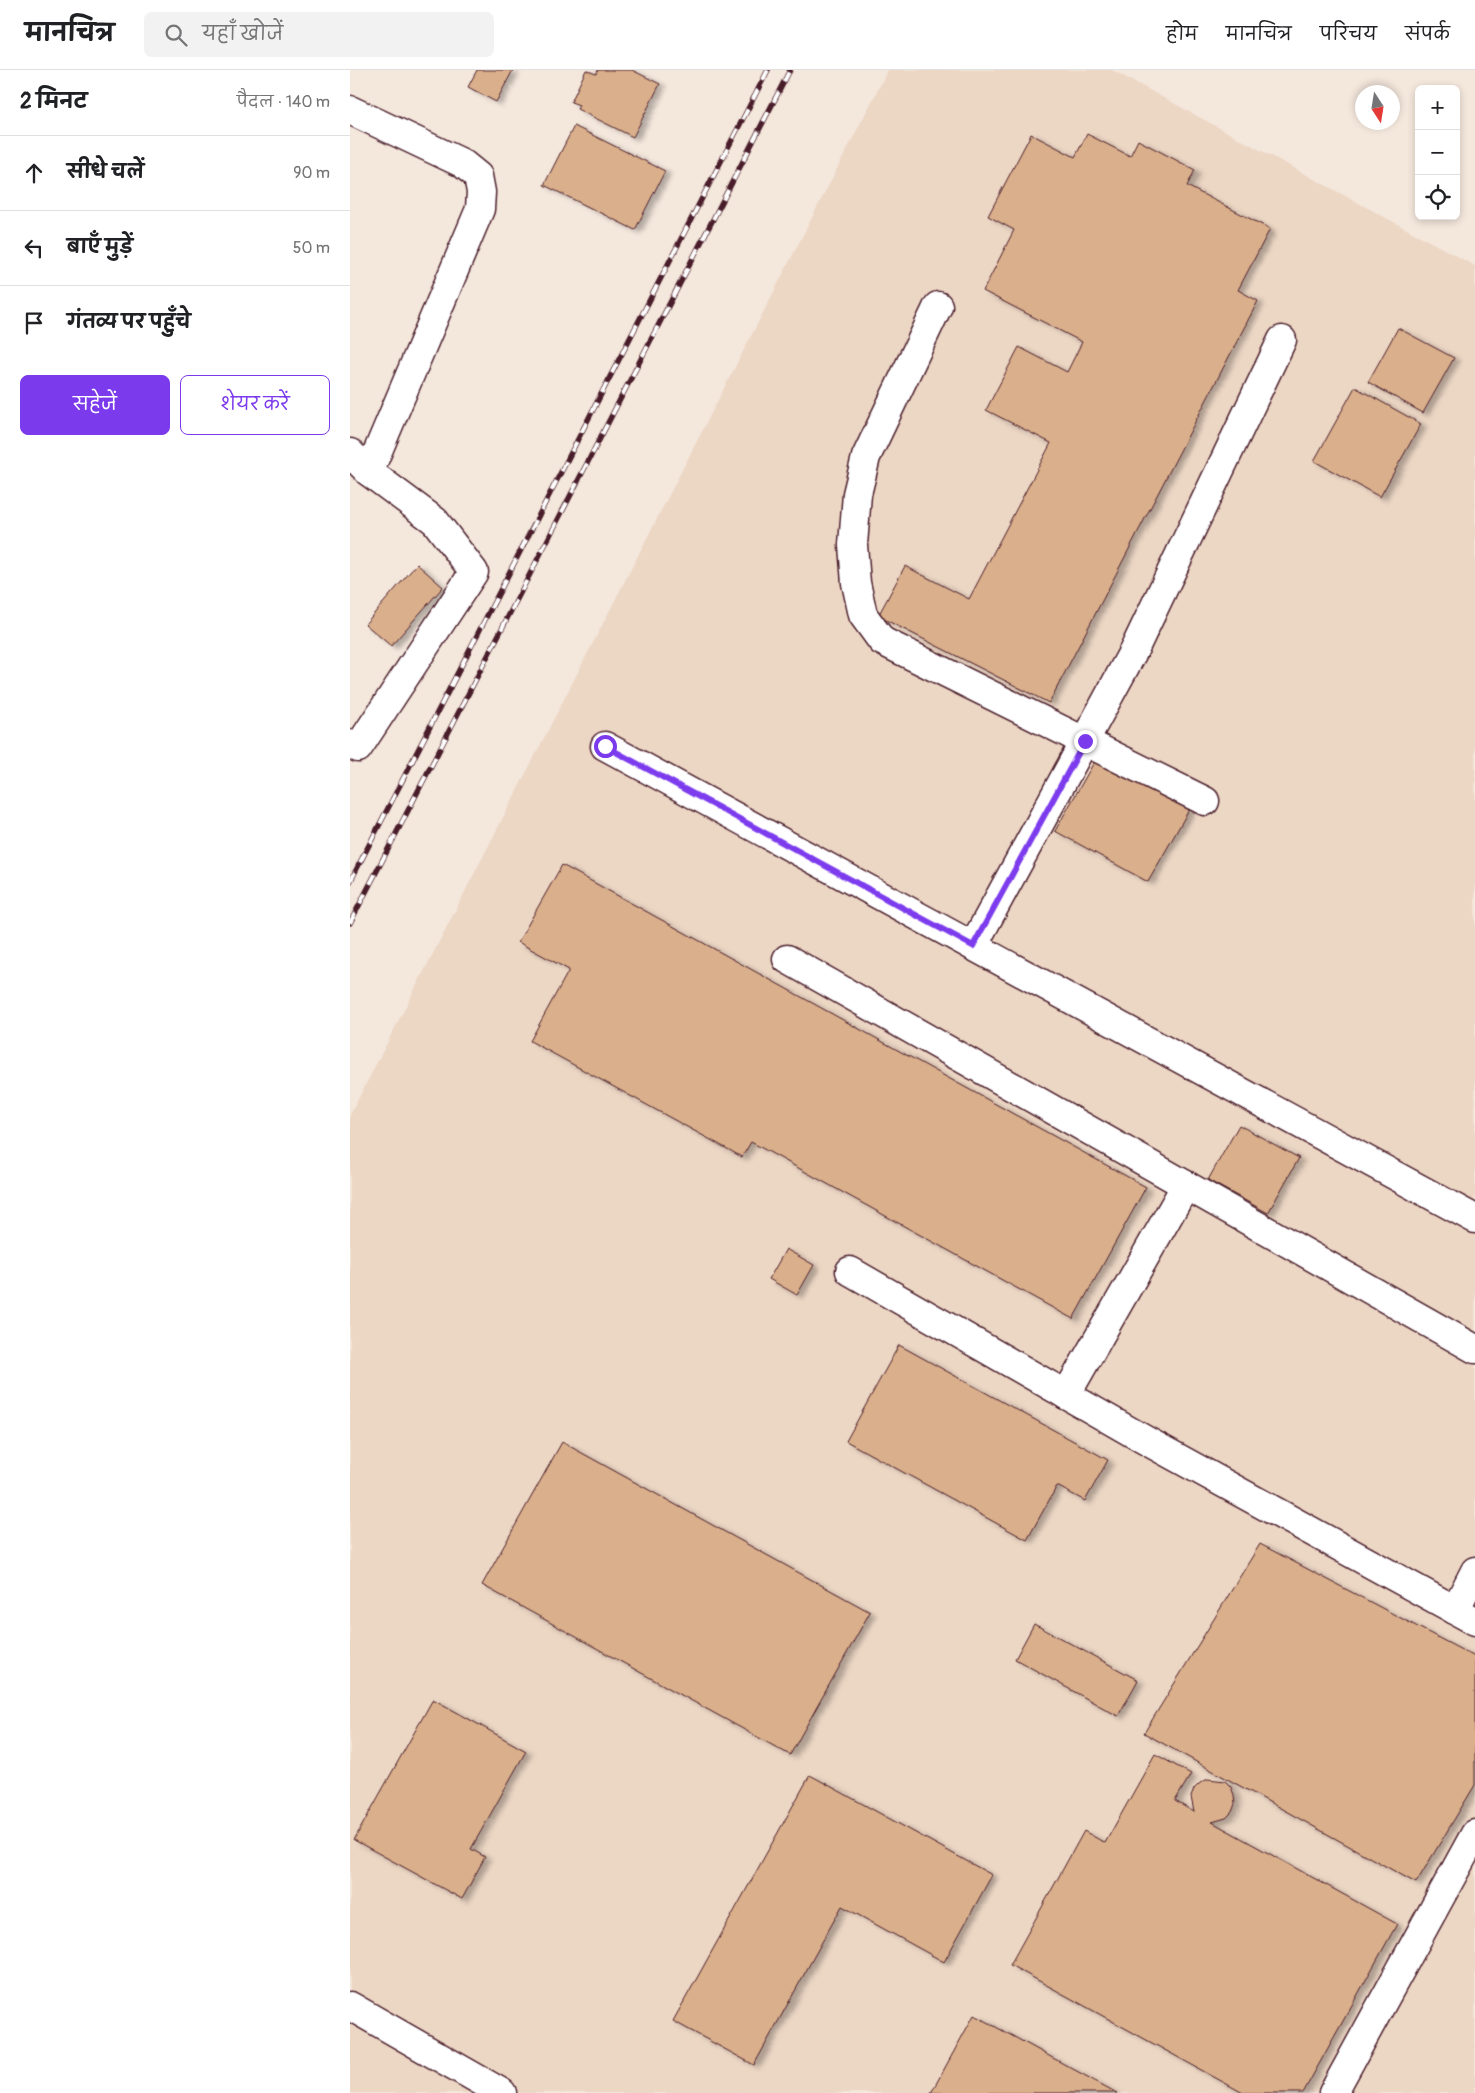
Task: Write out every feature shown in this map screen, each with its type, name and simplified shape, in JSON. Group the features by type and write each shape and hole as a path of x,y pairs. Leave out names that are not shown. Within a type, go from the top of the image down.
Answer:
{"street":[{"path":"350,110 462,163 478,176 481,192 480,209 359,463 435,521 474,572 358,748 350,744"},
{"path":"938,306 866,457 857,494 853,545 856,583 863,615 882,641 1205,801"},
{"path":"973,946 1134,650 1282,340"},
{"path":"605,746 1475,1219"},
{"path":"788,959 1475,1349"},
{"path":"1066,1395 1186,1185"},
{"path":"850,1271 1066,1395 1465,1615 1475,1572"},
{"path":"1333,2093 1475,1834"},
{"path":"350,2006 502,2093"}],"shaded area":[{"path":"888,70 1112,70 1475,266 1475,2093 350,2093 350,1115"}],"building":[{"path":"477,70 513,70 496,102 468,87"},
{"path":"586,70 596,74 598,70 632,70 660,84 633,137 577,109 579,105 571,102"},
{"path":"574,126 665,171 635,230 544,185"},
{"path":"1031,134 1075,157 1087,134 1130,156 1138,140 1195,170 1187,186 1270,229 1238,290 1258,301 1049,703 878,616 905,566 969,599 1051,443 986,410 1019,347 1067,372 1082,342 983,291 1014,230 988,216"},
{"path":"1398,328 1454,358 1423,413 1368,382"},
{"path":"1355,387 1421,424 1380,497 1314,461"},
{"path":"417,564 443,587 391,646 365,624"},
{"path":"1097,757 1190,808 1148,882 1055,831"},
{"path":"562,865 1146,1187 1073,1319 751,1142 742,1157 530,1041 569,970 518,942"},
{"path":"1239,1125 1299,1158 1268,1213 1208,1180"},
{"path":"786,1249 814,1265 797,1295 769,1279"},
{"path":"899,1345 1108,1460 1085,1501 1057,1486 1027,1540 846,1441"},
{"path":"562,1442 870,1612 790,1755 482,1585"},
{"path":"1260,1544 1475,1657 1475,1785 1416,1883 1144,1733"},
{"path":"1034,1624 1138,1680 1118,1716 1015,1659"},
{"path":"433,1699 526,1751 471,1849 485,1857 462,1899 354,1840"},
{"path":"1155,1754 1191,1774 1175,1801 1194,1812 1191,1797 1194,1789 1200,1783 1208,1779 1225,1781 1231,1787 1235,1804 1232,1812 1226,1818 1212,1822 1397,1924 1303,2093 1243,2093 1010,1965 1084,1831 1105,1843"},
{"path":"810,1775 992,1875 944,1962 842,1906 754,2065 673,2021"},
{"path":"974,2015 1117,2093 931,2093"}],"railway":[{"path":"350,882 768,70"},
{"path":"350,923 790,70"}],"route":[{"path":"605,746 973,946 1085,741"}]}
